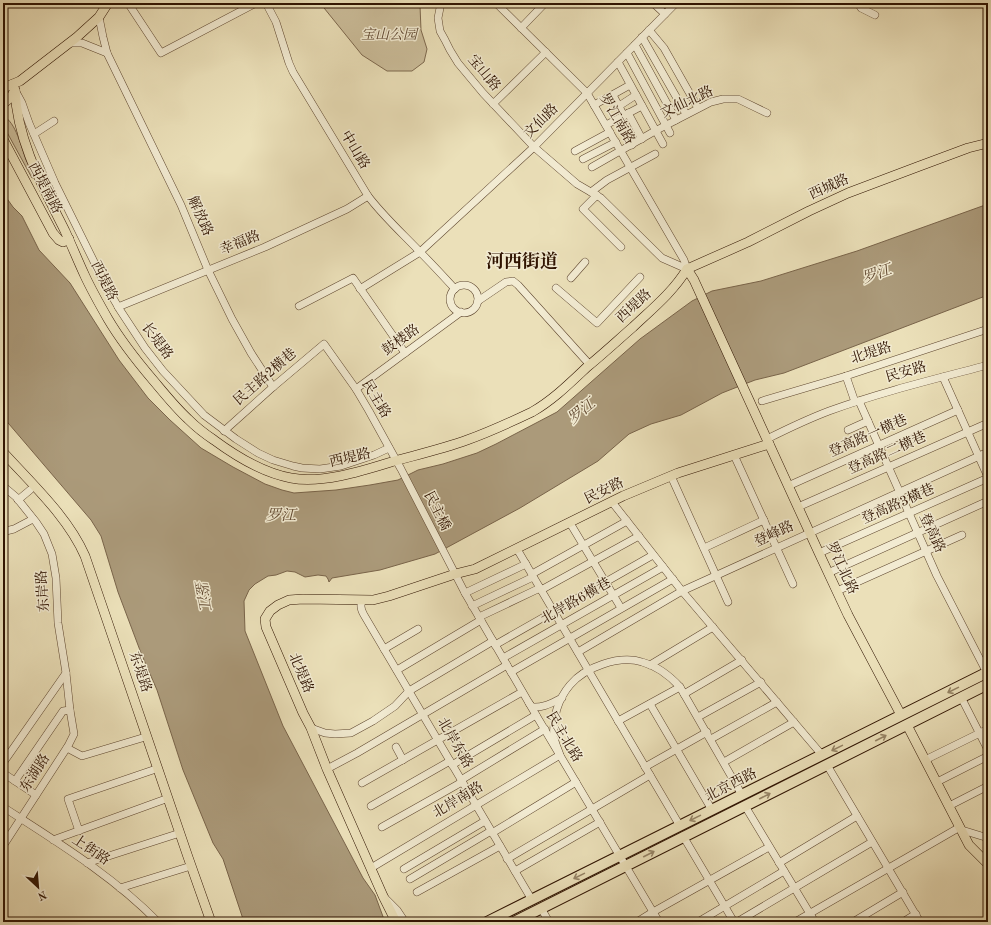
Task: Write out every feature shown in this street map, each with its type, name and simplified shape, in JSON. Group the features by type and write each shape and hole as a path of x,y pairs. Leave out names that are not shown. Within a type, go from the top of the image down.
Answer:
{"highway":[{"name":"北京西路","path":"487,922 988,672"},
{"name":"北京西路","path":"514,922 988,684"}],"main road":[{"path":"3,88 20,81 70,43 99,17 108,3"},
{"path":"3,104 13,94 20,81"},
{"name":"西堤路","path":"13,94 16,101 23,136 42,185 69,239 86,278 108,319 124,344 154,381 189,420 221,445 250,463 272,473 306,480 326,478 367,469 468,440 523,416 542,406 590,365 659,303 681,280 687,269"},
{"name":"西堤南路","path":"3,139 53,233 63,242 69,239"},
{"name":"西城路","path":"687,269 748,242 848,193 968,148 988,143"},
{"name":"罗江北路","path":"687,269 694,280 828,573 901,715"},
{"name":"民安路","path":"455,574 475,570 623,496 671,476 734,455 766,438"},
{"name":"东堤路","path":"3,452 68,525 81,547 93,576 205,922"},
{"name":"东堤路","path":"3,460 63,528 80,558 163,800 177,834"},
{"name":"北堤路","path":"396,922 327,769 311,728 303,713 270,634 265,618 278,604 289,600 353,599 362,603 389,596 455,574"},
{"path":"907,725 972,848 988,864"},
{"name":"东堤路","path":"188,867 211,922"}],"street":[{"path":"128,3 161,53 256,3"},
{"name":"中山路","path":"266,3 276,22 293,72 368,196 399,232 455,289"},
{"name":"宝山路","path":"441,3 438,18 440,31 450,50 472,81 493,104 534,147 577,184 594,194 612,208 662,258 687,269"},
{"name":"罗江南路","path":"496,3 587,93 684,260 687,269"},
{"path":"522,28 545,3"},
{"path":"653,3 665,14"},
{"name":"文仙路","path":"360,289 420,252 534,147 676,3"},
{"path":"858,3 861,8 875,15"},
{"name":"解放路","path":"99,17 102,37 107,53 181,204 208,270 232,319 272,387"},
{"path":"649,30 664,48 698,108"},
{"path":"642,37 686,114"},
{"path":"70,43 82,43 107,53"},
{"path":"635,45 676,120"},
{"path":"493,104 546,52"},
{"path":"627,53 670,133"},
{"path":"618,62 663,144"},
{"path":"594,105 630,85"},
{"name":"长堤路","path":"13,94 22,103 54,183 118,307 145,348 163,371 204,415 224,431 266,457 309,469 341,466 374,455 389,448"},
{"path":"613,95 623,116 632,145"},
{"path":"619,106 636,95"},
{"name":"文仙北路","path":"592,167 686,114 711,102 723,99 738,99 767,113"},
{"path":"606,125 642,106"},
{"path":"623,116 642,139"},
{"path":"34,134 54,121"},
{"path":"575,152 610,132"},
{"path":"583,159 616,142"},
{"path":"621,247 583,209 607,180 655,154"},
{"name":"幸福路","path":"118,307 272,244 347,208 368,196"},
{"path":"570,278 585,262"},
{"path":"556,288 597,323 640,277"},
{"path":"299,306 353,278 405,353"},
{"path":"478,301 476,292 470,287 462,286 455,289 450,300 454,308 458,311 471,311 478,301 506,282 513,281 522,289 590,365"},
{"name":"鼓楼路","path":"356,389 461,312"},
{"name":"北堤路","path":"762,401 846,376 988,329"},
{"name":"民主路","path":"324,344 356,389 401,469"},
{"name":"民主路2横巷","path":"224,431 272,387 324,344"},
{"name":"民安路","path":"766,438 829,411 902,387 988,365"},
{"name":"登高路","path":"846,376 857,402 868,421 941,583 988,672"},
{"path":"943,377 988,478"},
{"name":"登高路一横巷","path":"788,486 958,410"},
{"path":"848,430 868,421"},
{"name":"登高路二横巷","path":"798,507 988,423"},
{"name":"登峰路","path":"578,652 682,591 988,452"},
{"path":"734,455 793,584"},
{"name":"民主橋","path":"401,469 450,564"},
{"path":"671,476 728,602"},
{"name":"登高路3橫巷","path":"819,553 988,478"},
{"name":"东岸路","path":"3,486 18,500 44,534 52,554 57,586 58,623 70,710"},
{"path":"18,500 30,490"},
{"path":"828,573 988,501"},
{"path":"612,502 682,591 822,755"},
{"path":"6,531 18,527 33,519"},
{"path":"704,548 764,520"},
{"path":"472,606 533,576 627,522"},
{"path":"570,523 621,608"},
{"path":"837,591 962,535"},
{"path":"397,670 480,618 593,562 639,536"},
{"path":"517,549 680,826"},
{"path":"311,728 325,733 351,733 373,721 395,706 409,691 654,555"},
{"name":"民主北路","path":"450,564 465,594 522,692 659,922"},
{"path":"465,594 526,564"},
{"name":"北岸路6橫巷","path":"503,658 663,567"},
{"path":"327,769 423,714 569,638 673,579"},
{"name":"北岸东路","path":"362,603 364,615 532,900"},
{"path":"650,665 713,627"},
{"path":"384,649 418,629"},
{"path":"560,755 554,738 554,724 556,711 570,686 578,678 598,666 613,661 634,660 650,665 675,681 707,732 742,795"},
{"path":"618,721 742,660"},
{"path":"3,764 66,673"},
{"path":"698,717 760,682"},
{"path":"362,783 522,692"},
{"path":"961,697 988,750"},
{"path":"527,700 532,706 539,707 562,698"},
{"path":"710,739 777,702"},
{"path":"650,704 712,810"},
{"path":"16,781 63,712 70,710"},
{"name":"东湖路","path":"3,844 67,748 74,734 70,710"},
{"path":"371,806 536,715"},
{"path":"724,762 794,722"},
{"path":"382,827 462,781 545,729"},
{"path":"926,760 988,729"},
{"path":"645,767 707,732"},
{"path":"67,748 82,756 142,738"},
{"path":"396,747 403,760"},
{"name":"北岸南路","path":"371,868 560,755"},
{"path":"937,782 988,756"},
{"path":"827,765 920,922"},
{"path":"79,831 68,799 153,770"},
{"path":"3,773 36,795"},
{"path":"507,859 650,775"},
{"path":"410,879 576,782"},
{"path":"949,806 988,786"},
{"path":"54,840 163,800"},
{"path":"744,806 815,922"},
{"name":"上街路","path":"3,807 107,877 158,922"},
{"path":"779,863 857,816"},
{"path":"404,869 485,821"},
{"path":"515,871 600,822"},
{"path":"795,922 961,828 988,838"},
{"path":"87,863 177,834"},
{"path":"683,836 734,922"},
{"path":"737,922 872,842"},
{"path":"417,892 500,846"},
{"path":"637,922 769,847"},
{"path":"120,888 188,867"},
{"path":"698,922 784,871"},
{"path":"853,922 903,892"},
{"path":"383,896 397,910 406,922"},
{"path":"541,908 549,922"},
{"path":"903,922 916,914"}],"green space":[{"name":"宝山公园","path":"320,3 421,3 421,30 427,49 424,62 412,71 387,71 362,55"},
{"path":"3,116 8,119 15,129 34,177 32,178 3,125"}],"water":[{"path":"3,193 13,207 22,216 39,250 70,283 119,360 148,398 201,448 265,484 294,493 336,490 398,480 418,470 477,453 557,412 640,339 692,301 712,291 761,281 857,251 988,204 988,295 784,373 755,380 722,393 681,415 651,424 629,434 598,461 520,508 435,554 380,570 332,578 329,582 326,576 318,575 305,577 295,572 287,571 268,576 255,584 249,590 244,601 245,631 283,726 363,878 375,895 385,922 244,922 223,859 213,843 183,770 157,690 118,592 101,536 91,520 3,417"}],"district":[{"name":"河西街道","path":"522,262"}],"water label":[{"name":"罗江","path":"877,275"},
{"name":"罗江","path":"582,412"},
{"name":"罗江","path":"281,516"},
{"name":"鉴江","path":"201,595"}]}
